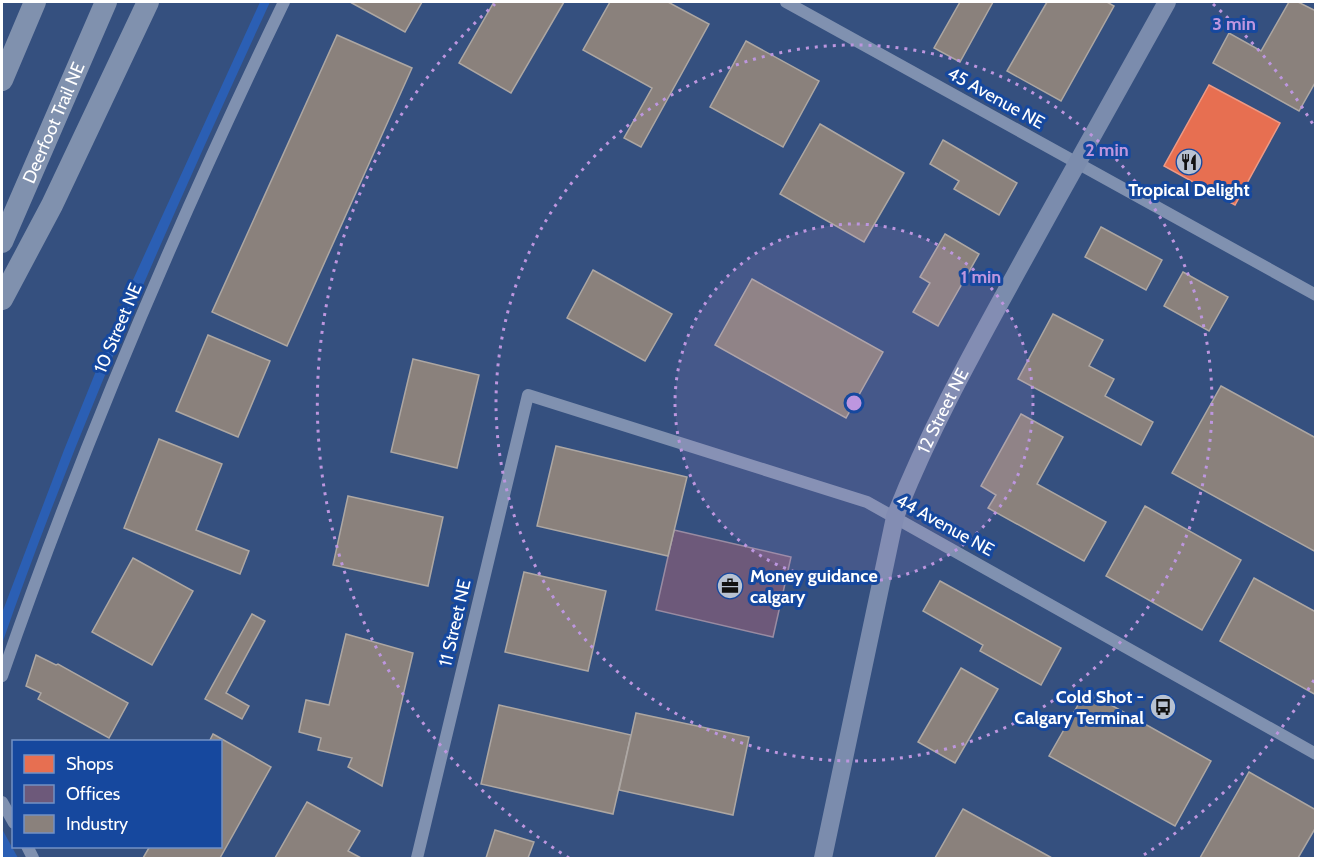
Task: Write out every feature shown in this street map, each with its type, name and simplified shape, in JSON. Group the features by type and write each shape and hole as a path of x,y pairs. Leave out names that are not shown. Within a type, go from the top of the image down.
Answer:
{"highway":[{"path":"2,80 35,2"},
{"name":"Deerfoot Trail NE","path":"2,242 105,2"},
{"path":"2,299 52,205 148,2"}],"street":[{"name":"10 Street NE","path":"2,676 44,553 143,313 237,98 284,2"},
{"name":"45 Avenue NE","path":"786,2 1316,295"},
{"name":"12 Street NE","path":"823,858 895,517 927,439 1167,2"},
{"name":"44 Avenue NE","path":"528,395 867,502 1316,754"},
{"name":"11 Street NE","path":"417,858 528,395"},
{"path":"2,802 12,820"}],"shaded area":[{"path":"260,2 270,2 128,320 62,481 2,644 2,613 64,450 132,282"},
{"path":"2,829 18,858 2,858"}],"building: Shops":[{"path":"1209,85 1280,123 1235,205 1164,166"}],"building: Offices":[{"path":"674,530 791,557 773,637 656,610"}],"building: Industry":[{"path":"350,2 422,2 405,32"},
{"path":"494,2 564,2 511,93 459,63"},
{"path":"610,2 668,2 709,24 641,147 624,138 652,88 583,50"},
{"path":"960,2 993,2 960,62 934,48"},
{"path":"1047,2 1107,2 1114,6 1061,101 1007,71"},
{"path":"1289,2 1298,2 1316,11 1316,81 1299,111 1213,63 1229,33 1261,51"},
{"path":"337,35 412,68 287,346 212,312"},
{"path":"746,41 819,81 783,147 710,107"},
{"path":"820,124 904,173 864,242 780,194"},
{"path":"943,140 1017,183 999,215 954,189 959,181 930,164"},
{"path":"1101,227 1162,260 1146,290 1085,257"},
{"path":"945,234 979,254 938,326 913,312 930,283 920,277"},
{"path":"593,270 672,314 645,361 567,318"},
{"path":"1183,272 1228,297 1209,331 1164,306"},
{"path":"752,279 883,352 846,418 715,345"},
{"path":"1053,314 1103,340 1089,366 1114,379 1105,396 1153,422 1141,445 1018,379"},
{"path":"208,335 270,361 238,437 176,411"},
{"path":"413,359 479,375 457,468 391,452"},
{"path":"1221,386 1316,438 1316,552 1172,473"},
{"path":"1021,414 1063,437 1037,484 1106,522 1084,561 988,508 996,495 981,486"},
{"path":"159,439 222,464 196,530 249,551 240,574 124,528"},
{"path":"556,446 687,477 668,556 537,526"},
{"path":"348,496 443,517 428,586 333,565"},
{"path":"1145,506 1241,560 1202,630 1106,576"},
{"path":"133,558 193,591 152,665 92,632"},
{"path":"524,572 606,591 588,671 505,652"},
{"path":"1254,578 1316,612 1316,695 1220,641"},
{"path":"940,581 1061,648 1041,685 980,651 983,645 923,611"},
{"path":"252,614 265,621 226,693 249,706 242,719 205,699"},
{"path":"346,634 413,653 382,786 348,767 352,758 318,750 321,738 299,732 306,700 329,705"},
{"path":"36,655 58,664 128,703 109,738 38,699 41,693 26,686"},
{"path":"961,668 998,689 955,763 918,742"},
{"path":"1086,691 1211,761 1175,826 1049,756"},
{"path":"499,705 631,735 613,814 481,784"},
{"path":"636,713 749,737 733,815 619,790"},
{"path":"213,734 271,767 220,858 143,858 149,848 222,848 222,740 210,740"},
{"path":"1249,772 1316,810 1316,827 1298,858 1200,858"},
{"path":"307,802 360,831 348,851 361,858 275,858"},
{"path":"963,809 1052,858 935,858"},
{"path":"495,830 534,842 528,858 486,858"}],"place":[{"name":"Tropical Delight","path":"1189,162"},
{"name":"Money guidance calgary","path":"730,586"},
{"name":"Cold Shot - Calgary Terminal","path":"1163,707"}]}
